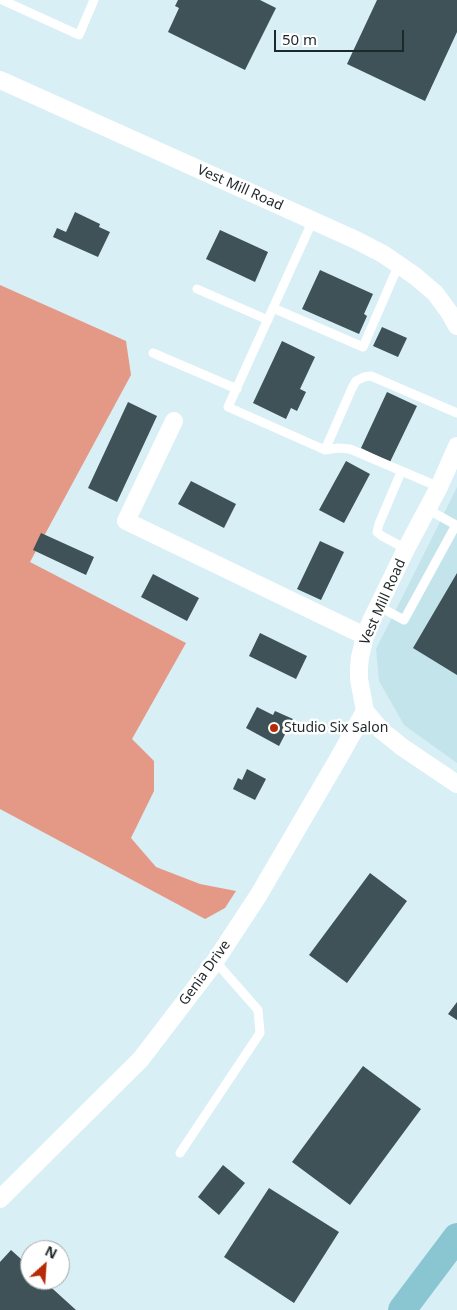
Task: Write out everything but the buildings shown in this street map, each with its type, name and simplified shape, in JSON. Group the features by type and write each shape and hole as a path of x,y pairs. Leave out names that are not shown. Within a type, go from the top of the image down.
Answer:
{"main road":[{"path":"402,1310 457,1237"}],"street":[{"name":"Vest Mill Road","path":"0,80 356,240 399,264 435,293 457,326"},
{"path":"174,421 126,520 365,636"},
{"name":"Vest Mill Road","path":"364,711 359,668 365,636 406,549 439,487 457,446"},
{"path":"364,711 381,730 402,747 457,784"},
{"name":"Genia Drive","path":"0,1199 141,1059 215,961 258,896 364,711"}],"lane":[{"path":"2,0 79,35 94,0"},
{"path":"313,220 228,407 325,450 350,449 439,487"},
{"path":"273,308 363,347 399,264"},
{"path":"197,289 268,320"},
{"path":"154,353 237,389"},
{"path":"325,450 352,388 356,381 364,377 371,376 457,413"},
{"path":"401,472 377,532 406,549"},
{"path":"378,606 404,620 456,525 427,509"},
{"path":"180,1153 260,1033 258,1010 215,961"}],"shaded area":[{"path":"0,285 126,341 131,375 30,562 186,643 132,739 154,761 154,791 131,838 156,867 200,884 236,891 225,908 205,919 0,809"},
{"path":"457,487 457,763 404,725 379,681 376,649"}],"place":[{"name":"Studio Six Salon","path":"274,728"}]}
